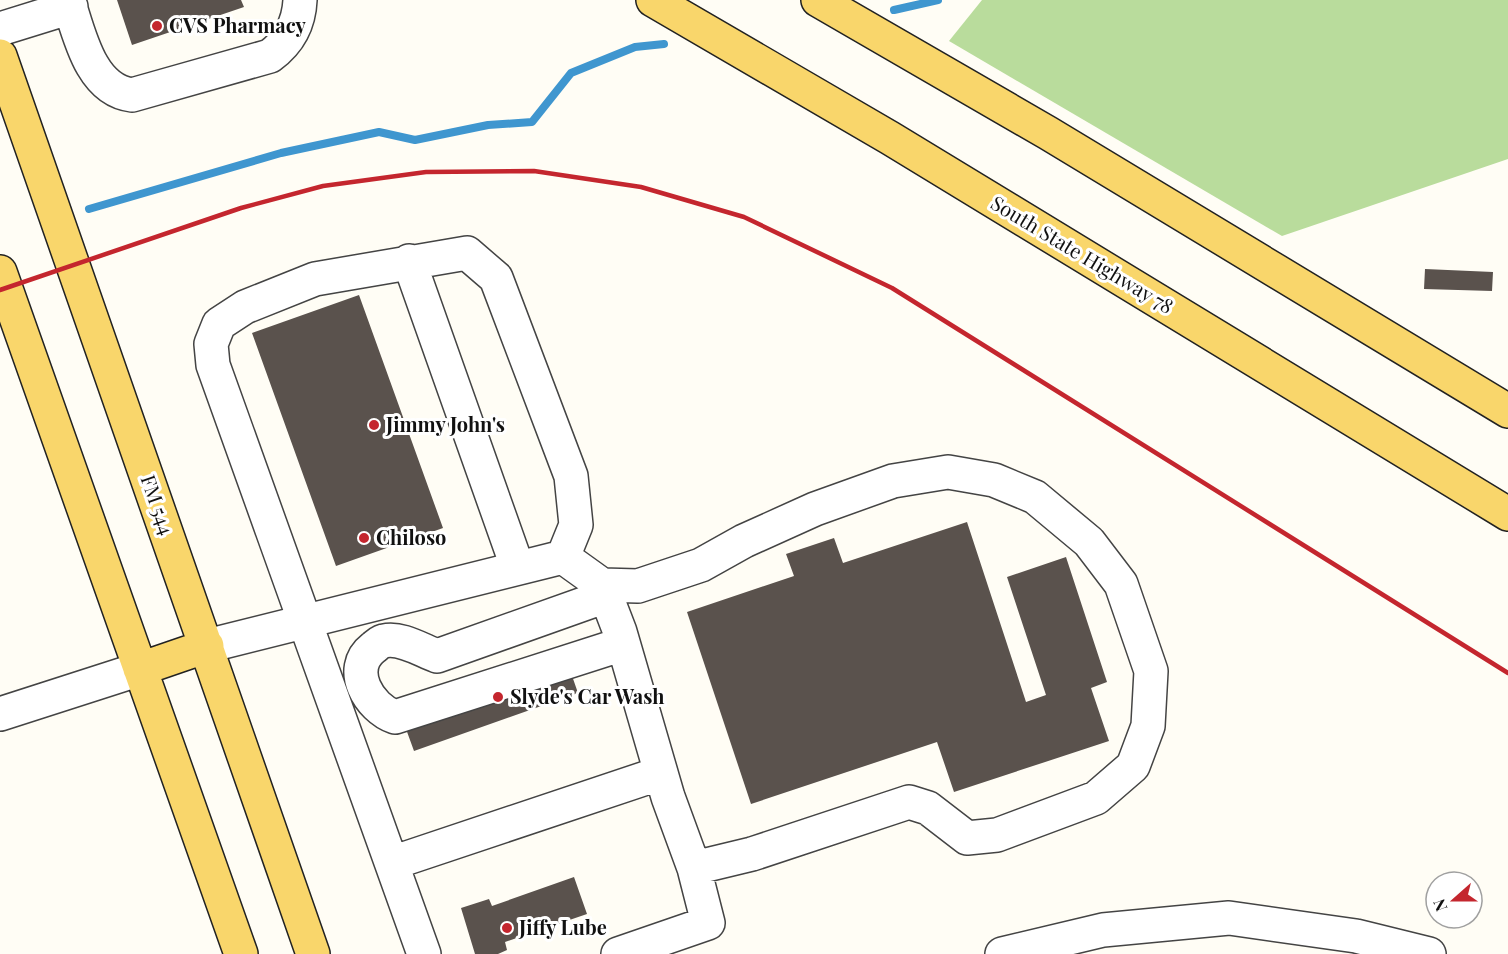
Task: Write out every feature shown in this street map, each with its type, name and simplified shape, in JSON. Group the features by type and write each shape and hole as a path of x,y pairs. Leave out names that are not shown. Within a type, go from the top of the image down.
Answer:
{"main road":[{"name":"South State Highway 78","path":"653,0 890,138 1508,513"},
{"path":"819,0 1068,146 1508,411"},
{"name":"FM 544","path":"0,56 313,954"},
{"path":"0,272 241,954"},
{"path":"140,669 207,646"}],"lane":[{"path":"0,29 69,4 86,55 95,68 113,88 123,94 132,95 270,56 287,40 294,26 300,0"},
{"path":"424,954 213,365 211,344 219,324 245,307 315,279 467,253 496,278 571,476 576,525 563,557"},
{"path":"410,261 517,566"},
{"path":"623,644 395,717 382,713 369,698 362,684 361,669 366,653 382,640 401,641 437,656 604,590 638,586 691,568 815,509 893,481 948,472 994,480 1035,497 1089,542 1122,584 1151,671 1148,726 1133,766 1096,798 997,835 967,838 928,808 909,802 752,854 694,868"},
{"path":"207,646 517,566 563,557 604,590 623,644 661,773 694,868 708,923 618,954"},
{"path":"0,714 140,669"},
{"path":"392,863 661,773"},
{"path":"1002,954 1088,944 1229,918 1356,936 1429,954"}],"green space":[{"path":"982,0 1508,0 1508,159 1282,236 949,41"}],"building":[{"name":"CVS Pharmacy","path":"117,0 241,0 244,7 132,45"},
{"path":"1425,269 1493,272 1492,291 1424,289"},
{"path":"359,295 443,528 336,566 252,333"},
{"path":"967,522 1026,702 1046,695 1007,577 1066,557 1107,682 1091,688 1109,741 954,792 937,742 751,804 687,612 794,576 786,554 834,538 843,563"},
{"name":"Slyde's Car Wash","path":"563,650 578,693 414,751 406,729"},
{"name":"Jiffy Lube","path":"574,877 587,914 505,942 507,950 498,954 475,954 461,908 489,899 492,906"}],"waterway":[{"path":"894,10 938,0"},
{"path":"89,209 281,153 379,132 415,140 488,125 532,122 571,73 635,47 664,44"}],"railway":[{"path":"0,290 241,208 323,186 426,172 534,171 641,187 744,217 892,288 1508,673"}],"place":[{"name":"CVS Pharmacy","path":"157,26"},
{"name":"Jimmy John's","path":"374,425"},
{"name":"Chiloso","path":"364,538"},
{"name":"Slyde's Car Wash","path":"498,697"},
{"name":"Jiffy Lube","path":"507,928"}]}
